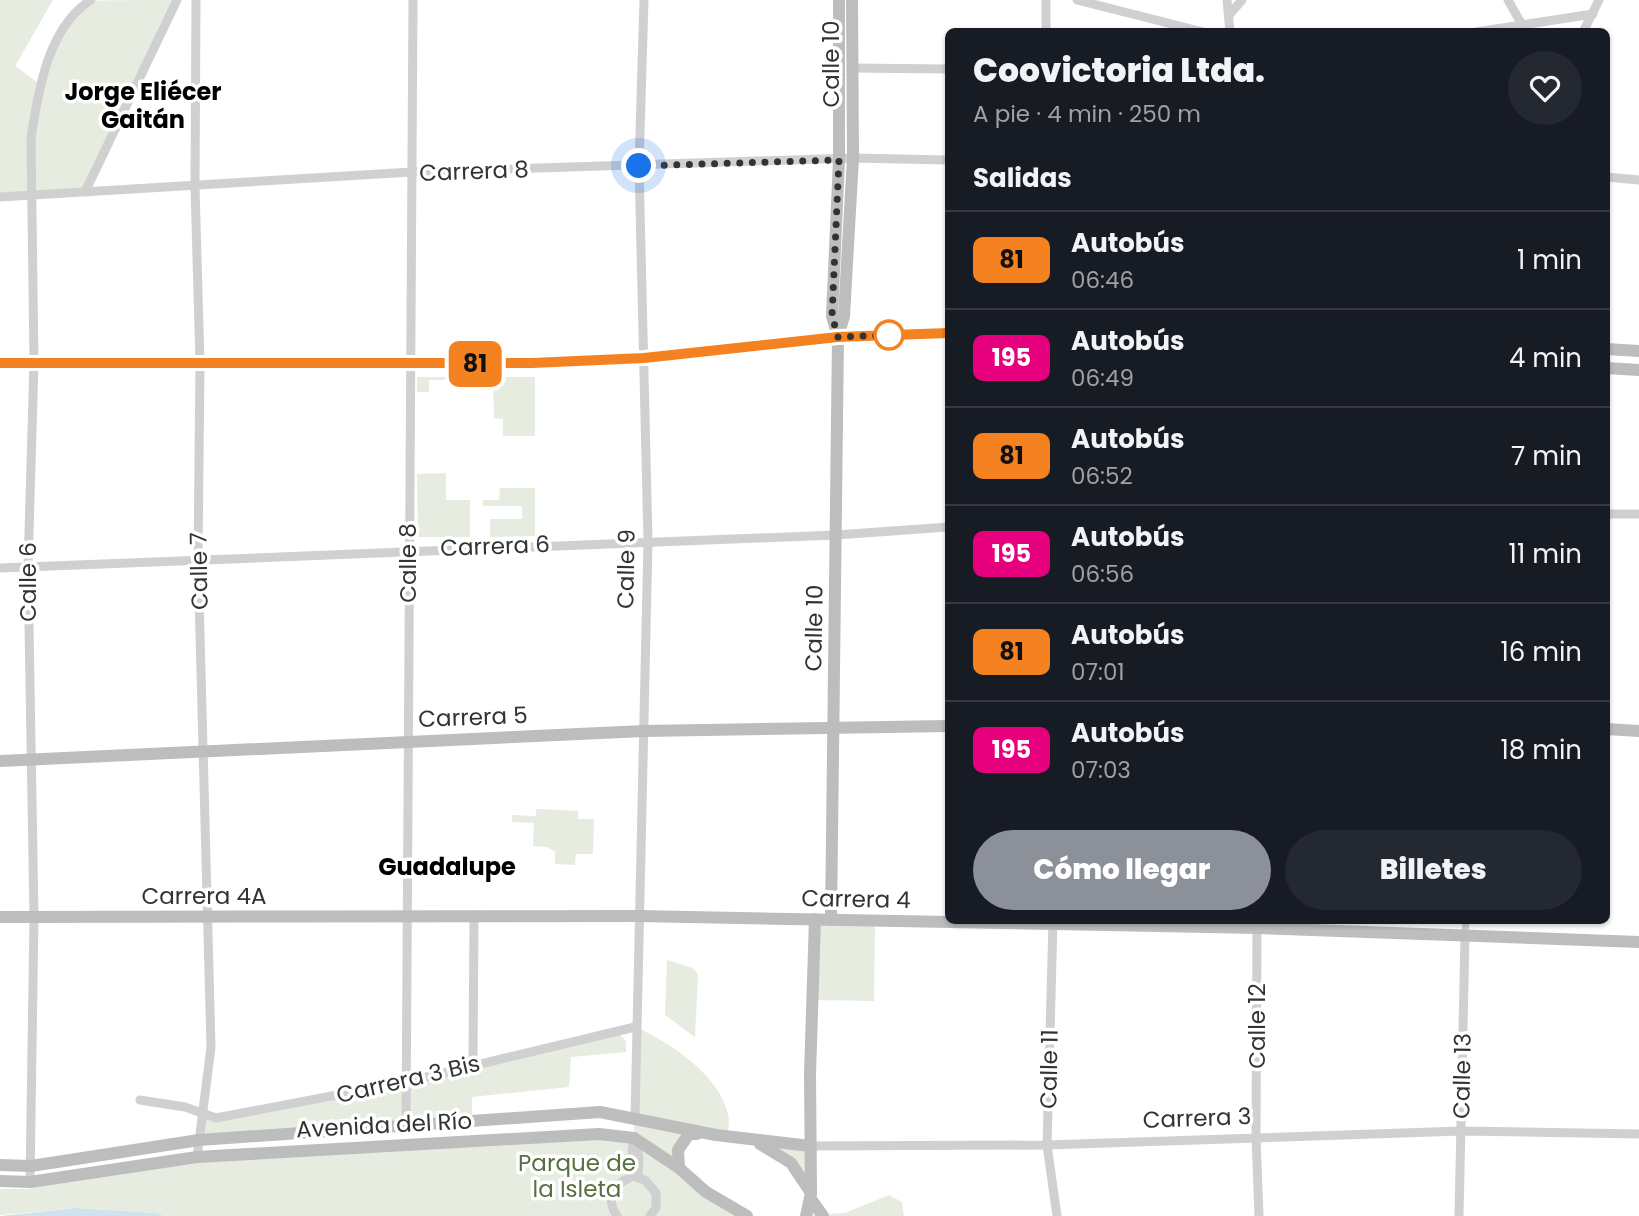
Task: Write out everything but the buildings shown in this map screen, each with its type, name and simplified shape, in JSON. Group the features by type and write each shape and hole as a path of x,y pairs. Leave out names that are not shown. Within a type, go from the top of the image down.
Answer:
{"main road":[{"name":"Calle 10","path":"838,337 832,316 839,160 839,0"},
{"name":"Calle 10","path":"831,920 838,337 844,316 853,158 852,0"},
{"path":"838,337 945,333"},
{"path":"1610,349 1639,351"},
{"path":"1610,368 1639,370"},
{"name":"Carrera 5","path":"0,761 644,731 945,726"},
{"path":"1610,729 1639,731"},
{"name":"Carrera 4","path":"408,914 945,921"},
{"name":"Carrera 4A","path":"0,917 208,918 408,914"},
{"path":"806,1216 811,1196 815,919"},
{"name":"Carrera 4","path":"1104,924 1257,924 1465,936 1639,942"},
{"name":"Avenida del Río","path":"0,1165 31,1166 199,1140 600,1112 769,1147 791,1163 823,1216"},
{"name":"Calle 9","path":"634,1138 635,1118"},
{"name":"Avenida del Río","path":"679,1168 680,1145 689,1134 756,1139"},
{"name":"Avenida del Río","path":"0,1181 30,1182 197,1157 599,1135 634,1138 679,1168 706,1192 747,1216"},
{"name":"Carrera 3","path":"756,1139 810,1146"}],"street":[{"name":"Calle 6","path":"30,1182 34,917 29,761 28,567 34,362 31,195 35,108 50,54 74,11 91,0"},
{"path":"85,192 177,0"},
{"name":"Calle 7","path":"196,0 195,187 201,363 198,559 211,1047 197,1157"},
{"name":"Calle 8","path":"406,1125 407,550 413,0"},
{"name":"Calle 9","path":"635,1118 648,541 639,166 644,0"},
{"path":"1046,0 1046,28"},
{"path":"1077,0 1187,28"},
{"path":"1227,0 1230,28"},
{"path":"1229,15 1242,0"},
{"path":"1508,0 1521,23"},
{"path":"1585,28 1599,0"},
{"path":"1496,28 1592,14"},
{"path":"852,68 945,69"},
{"name":"Carrera 8","path":"0,197 412,172 853,158 945,160"},
{"path":"1610,177 1639,180"},
{"path":"0,363 410,365 644,358 838,337"},
{"path":"1610,514 1639,514"},
{"name":"Carrera 6","path":"0,568 836,535 945,527"},
{"path":"473,1064 474,915"},
{"name":"Calle 11","path":"1053,924 1047,1144 1057,1216"},
{"path":"1151,924 1161,924"},
{"name":"Calle 12","path":"1257,924 1256,1137 1259,1216"},
{"path":"1465,936 1466,924"},
{"name":"Calle 13","path":"1459,1216 1465,936"},
{"name":"Carrera 3 Bis","path":"140,1100 185,1107 216,1118 405,1082 635,1027"},
{"name":"Carrera 3","path":"810,1146 1047,1144 1461,1131 1639,1135"},
{"name":"Calle 9","path":"634,1138 634,1178"},
{"path":"617,1216 612,1208 612,1193 622,1181 634,1178 652,1186 656,1192 656,1208 650,1216"}],"green space":[{"path":"0,0 53,0 15,66 41,85 57,38 79,7 89,1 177,0 85,192 0,197"},
{"path":"417,377 535,377 535,436 503,436 503,419 494,418 493,380 429,380 429,392 417,392"},
{"path":"446,473 446,500 470,500 470,537 418,537 417,474"},
{"path":"500,488 535,488 535,536 490,537 490,519 522,519 522,506 483,506 483,500 499,500"},
{"path":"536,809 578,811 578,819 594,819 593,854 576,854 575,865 555,864 555,852 547,847 533,846 534,823 512,822 512,815 536,816"},
{"path":"815,919 875,921 874,1001 813,1000"},
{"path":"667,960 692,968 698,974 695,1037 665,1015"},
{"name":"Parque de la Isleta","path":"635,1027 663,1041 704,1073 723,1100 729,1117 728,1136 810,1146 811,1193 769,1147 689,1134 678,1163 747,1216 165,1216 156,1213 75,1208 0,1215 0,1189 30,1189 30,1182 197,1157 634,1138"},
{"path":"616,1031 626,1041 626,1052 571,1057 569,1087 472,1097 472,1121 199,1140 202,1114 216,1118 405,1082"},
{"path":"889,1195 902,1202 904,1216 806,1216 811,1199 822,1214 845,1213"}],"water":[{"path":"75,1208 156,1213 165,1216 0,1216"}],"bus line":[{"name":"81","path":"0,363 532,363 644,358 838,337 945,333"}],"district":[{"name":"Jorge Eliécer Gaitán","path":"143,105"},
{"name":"Guadalupe","path":"447,866"}],"route":[{"path":"639,166 839,160 832,316 838,337 893,335 889,335"}]}
